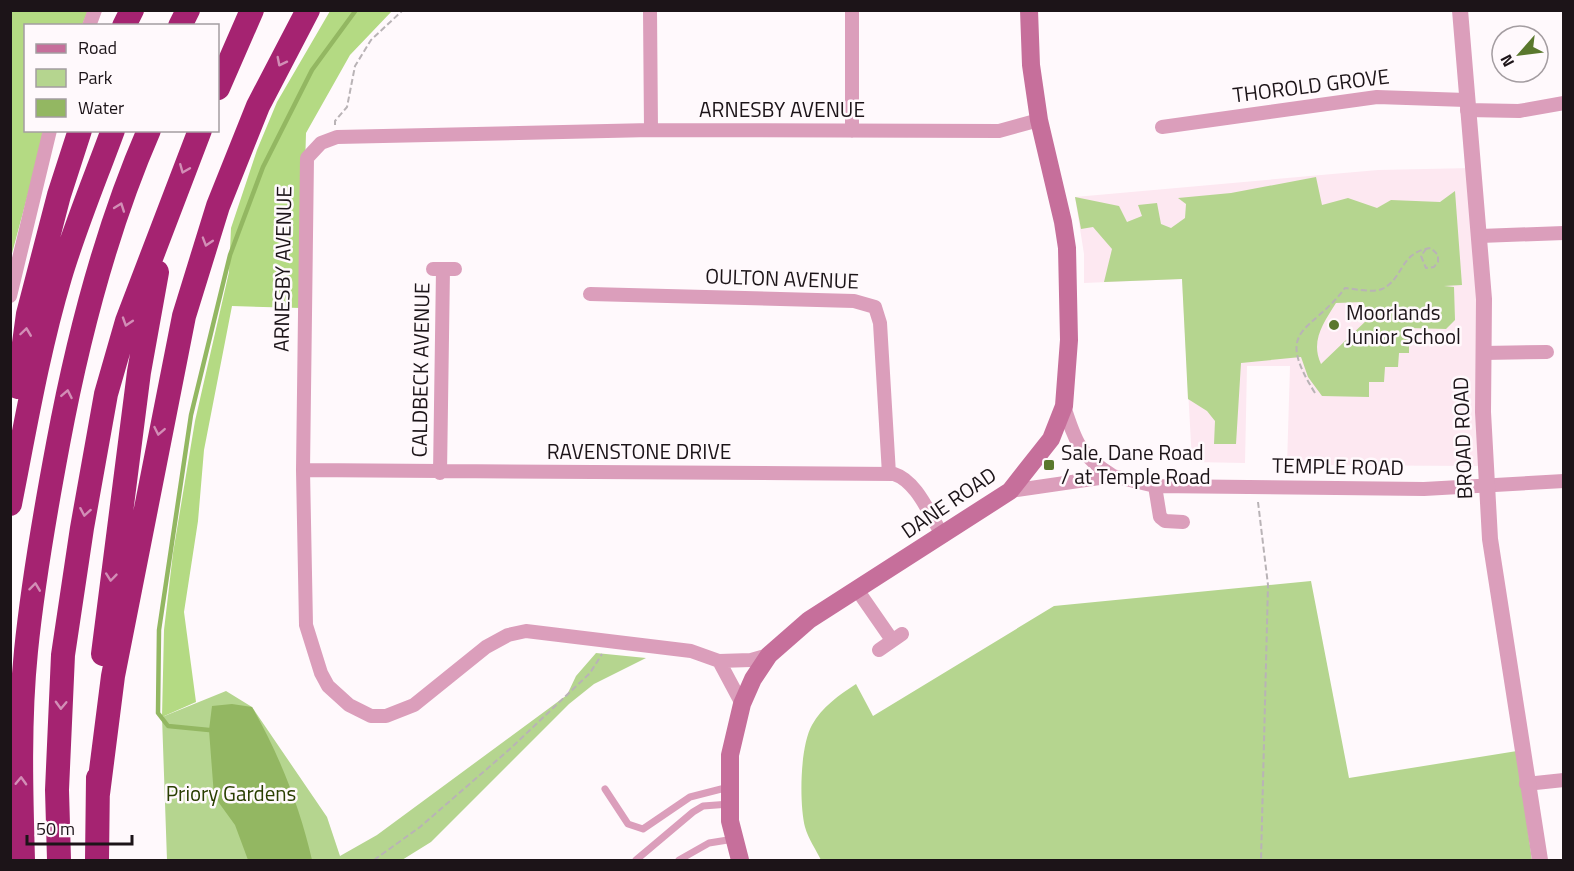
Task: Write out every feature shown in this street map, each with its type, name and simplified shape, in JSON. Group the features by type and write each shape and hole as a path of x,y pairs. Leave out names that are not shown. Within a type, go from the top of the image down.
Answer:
{"highway":[{"path":"125,24 132,10"},
{"path":"166,24 172,10"},
{"path":"181,24 188,10"},
{"path":"198,24 204,10"},
{"path":"219,86 252,10"},
{"path":"98,794 113,676 184,316 218,206 254,117 308,10"},
{"path":"10,473 15,408 28,314 59,195 79,132"},
{"path":"10,504 39,360 73,236 112,132"},
{"path":"49,325 128,132"},
{"path":"23,861 21,789 26,653 42,527 75,351 106,247 148,132"},
{"path":"59,861 57,790 63,655 82,528 106,394 127,321 168,208 199,132"},
{"path":"97,861 99,683 116,534 139,372 168,208"}],"main road":[{"name":"DANE ROAD","path":"740,861 734,839 729,796 730,755 742,704 753,679 769,655 809,620 858,591 1010,491 1051,439 1064,406 1068,351 1066,248 1063,222 1039,120 1031,65 1029,10"}],"street":[{"path":"650,10 651,130"},
{"path":"852,10 852,131"},
{"name":"BROAD ROAD","path":"1460,10 1480,236 1485,486 1490,539 1526,784 1540,861"},
{"name":"THOROLD GROVE","path":"1162,127 1377,97 1518,111 1563,103"},
{"name":"ARNESBY AVENUE","path":"769,655 751,660 719,661 691,651 526,632 508,635 478,652 414,705 401,712 371,716 360,712 328,686 315,660 308,635 303,470 305,171 308,158 313,149 337,137 651,130 999,131 1039,120"},
{"path":"10,296 51,132"},
{"path":"1480,236 1563,233"},
{"name":"CALDBECK AVENUE","path":"440,473 444,269"},
{"name":"OULTON AVENUE","path":"590,294 870,304 879,312 889,474"},
{"path":"1483,353 1547,352"},
{"name":"TEMPLE ROAD","path":"1064,406 1072,433 1092,463 1113,476 1155,486 1424,489 1563,481"},
{"name":"RAVENSTONE DRIVE","path":"303,470 440,473 889,474"},
{"path":"889,474 902,477 912,486 943,536"},
{"name":"TEMPLE ROAD","path":"1010,491 1113,476"},
{"path":"1155,486 1160,517 1165,521 1183,522"},
{"path":"858,591 897,637 879,650"},
{"path":"719,661 742,704"},
{"path":"1526,784 1563,780"}],"lane":[{"path":"604,789 628,824 643,829 690,797 729,796"},
{"path":"636,861 693,812 729,796"},
{"path":"680,861 709,843 734,839"}],"path":[{"path":"337,137 335,121 347,107 355,66 371,40 404,10"},
{"path":"1315,393 1297,361 1296,346 1299,334 1345,288 1381,290 1389,284 1408,258 1418,250 1431,248 1438,255 1438,262 1434,267 1426,268 1422,263 1421,256 1426,249"},
{"path":"1257,487 1268,585 1261,861"},
{"path":"374,861 420,827 511,748 590,673 609,640"}],"shaded area":[{"path":"11,11 88,11 82,24 24,24 24,132 45,132 11,257"},
{"path":"330,11 392,11 350,55 306,133 301,308 232,306 204,450 198,521 184,612 196,702 162,717 164,630 173,553 195,421 229,272 231,228 257,150 277,102"},
{"name":"Moorlands Junior School","path":"1472,168 1481,250 1480,466 1287,465 1290,366 1247,366 1245,463 1192,462 1182,279 1084,283 1084,254 1075,197 1378,170"}],"green space":[{"path":"1316,177 1322,205 1348,198 1377,208 1391,200 1440,202 1455,191 1462,285 1444,286 1454,287 1455,320 1446,329 1409,328 1409,353 1399,353 1398,367 1385,367 1384,382 1369,382 1369,397 1322,396 1308,377 1301,357 1241,363 1236,444 1214,444 1215,421 1207,411 1188,399 1182,279 1104,282 1112,249 1093,227 1081,229 1075,197 1119,206 1127,222 1142,216 1138,205 1157,203 1161,224 1171,228 1185,218 1186,204 1178,198 1231,193","holes":["1363,302 1369,318 1321,364 1318,356 1318,340 1323,325 1336,303"]},
{"path":"1311,581 1349,778 1517,751 1532,860 821,860 808,835 803,817 801,790 805,746 812,725 821,713 837,697 856,684 873,716 1054,606"},
{"name":"Priory Gardens","path":"596,653 646,658 594,684 569,704 431,842 402,860 167,860 162,717 226,691 252,707 327,817 340,856 377,835 567,695 576,676"}],"water":[{"path":"232,704 252,707 262,725 295,801 312,860 248,860 235,825 214,796 209,730 212,706"}],"waterway":[{"path":"209,730 168,726 158,713 159,630 191,415 230,255 263,167 312,70 356,10"}],"place":[{"name":"Moorlands Junior School","path":"1334,325"},
{"name":"Sale, Dane Road / at Temple Road","path":"1049,465"}]}
